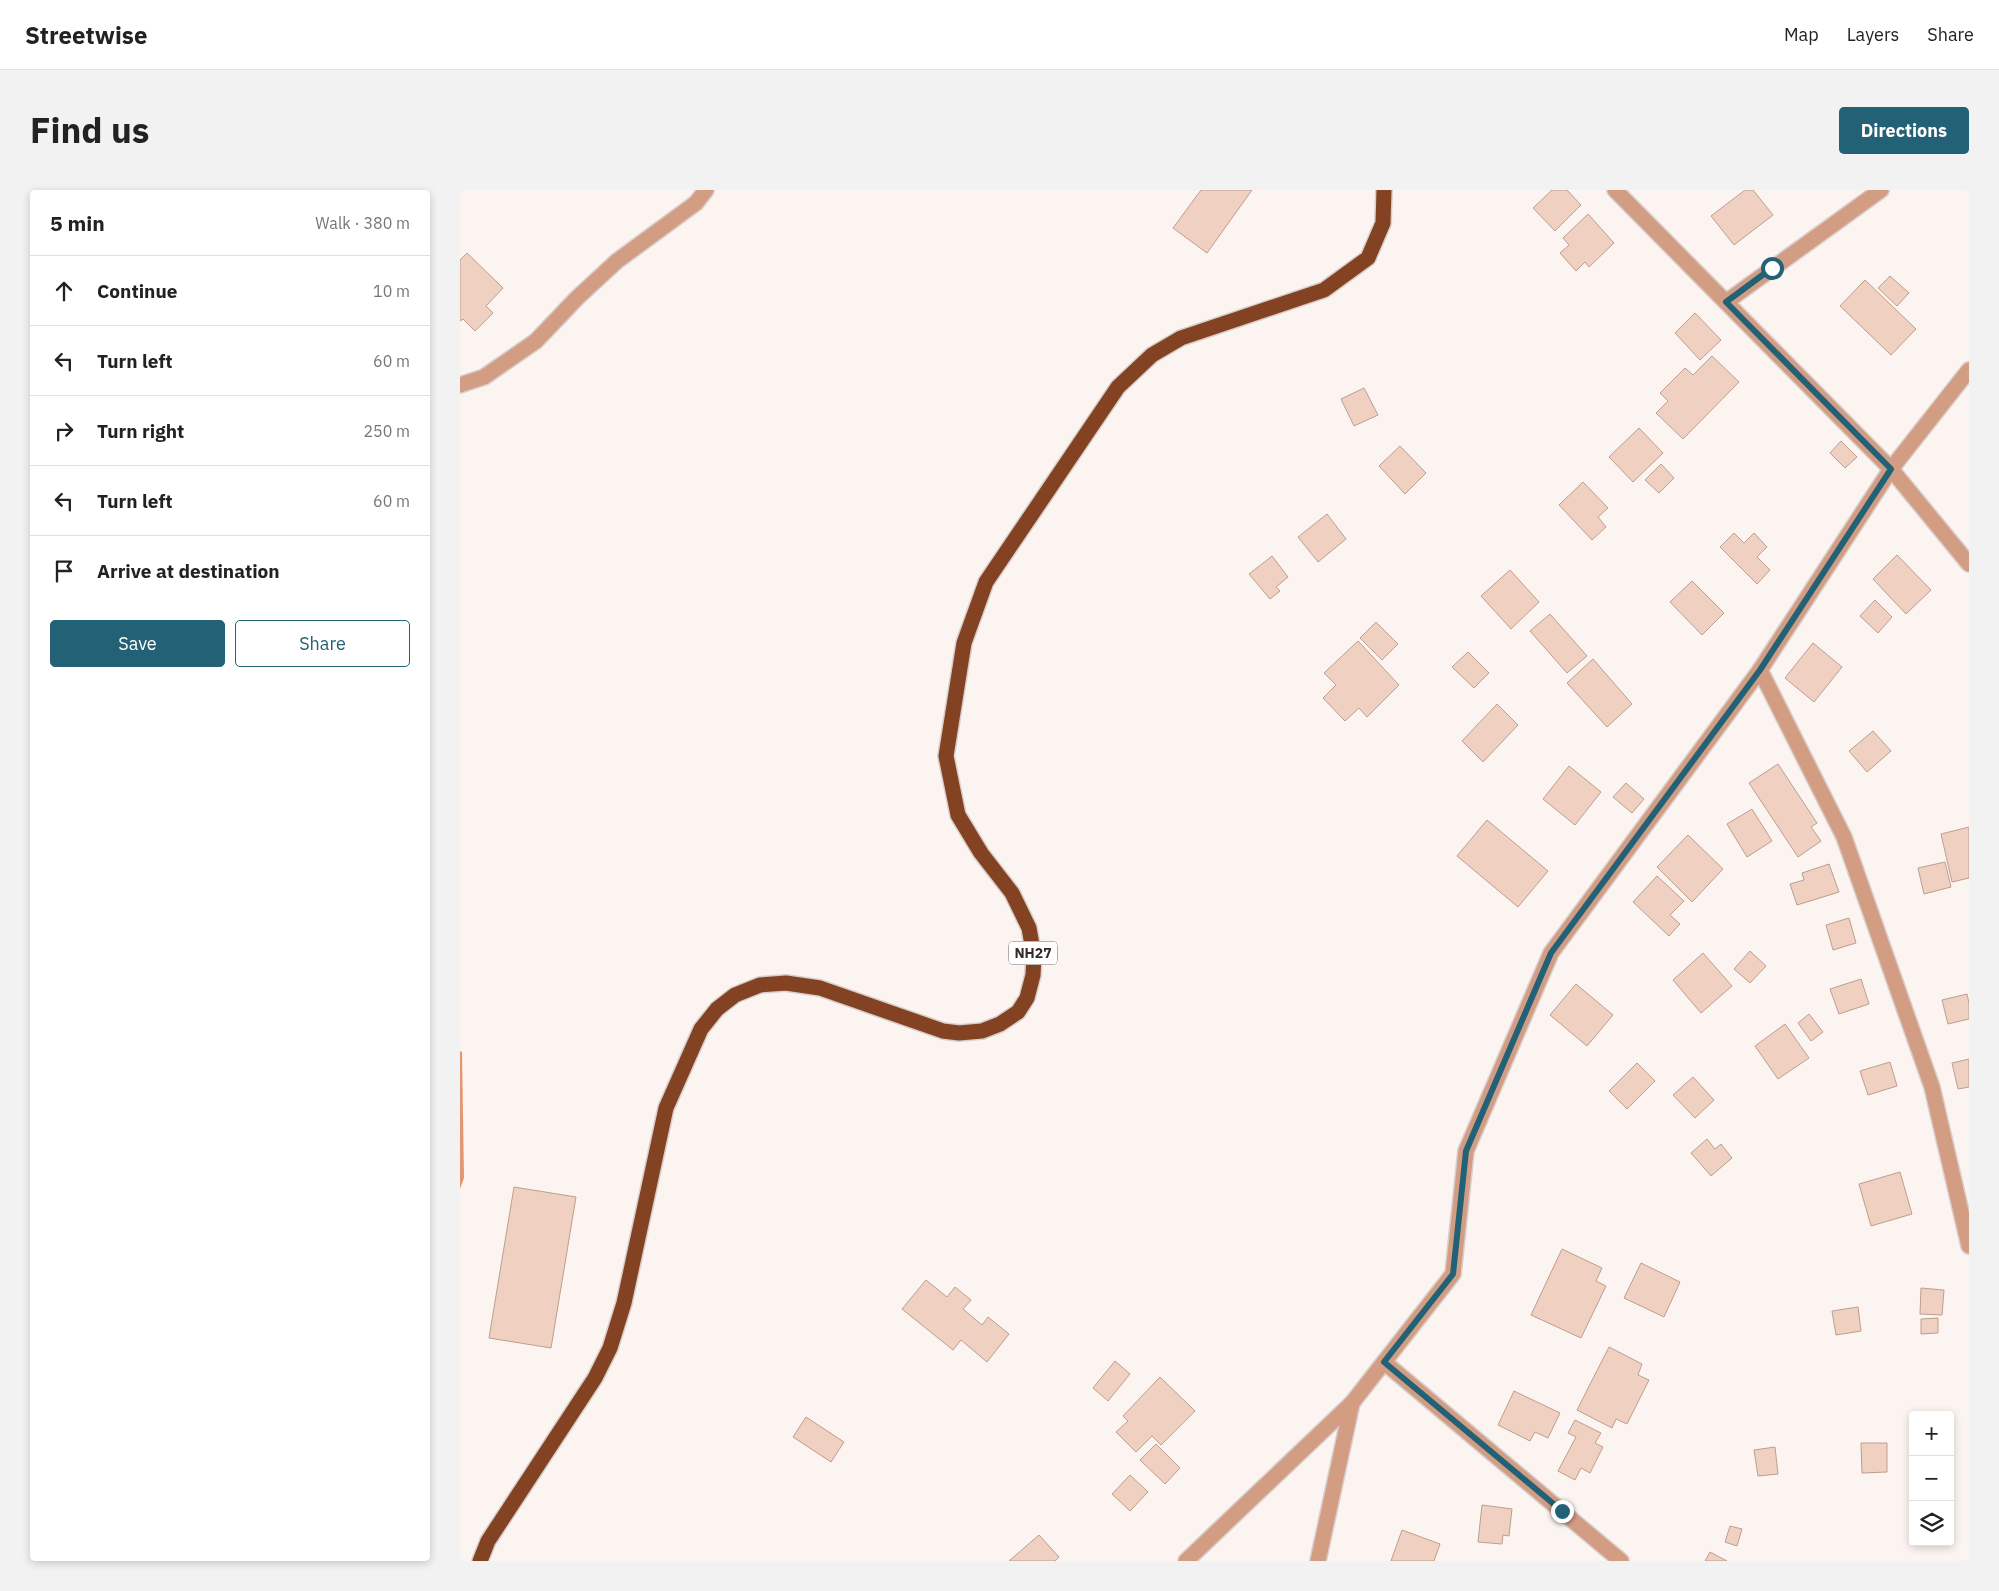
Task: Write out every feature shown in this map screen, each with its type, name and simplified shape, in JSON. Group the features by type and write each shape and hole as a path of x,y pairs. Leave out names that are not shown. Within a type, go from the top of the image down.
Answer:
{"highway":[{"name":"NH27","path":"480,1561 488,1541 595,1378 610,1348 624,1303 666,1108 701,1029 717,1009 735,995 760,985 786,983 820,988 943,1030 959,1033 982,1032 1000,1024 1018,1012 1027,998 1034,975 1034,956 1029,928 1012,893 981,853 958,815 946,756 964,643 986,582 1118,387 1136,369 1152,355 1180,338 1324,290 1368,258 1383,223 1384,190"}],"street":[{"path":"460,385 484,377 536,341 577,298 617,261 696,204 706,190"},
{"path":"1615,190 1891,469 1969,564"},
{"path":"1726,302 1881,190"},
{"path":"1186,1561 1352,1403 1453,1274 1466,1151 1551,953 1760,670 1891,469 1969,370"},
{"path":"1760,670 1847,846 1932,1087 1969,1246"},
{"path":"1384,1362 1621,1561"},
{"path":"1318,1561 1352,1403"}],"shaded area":[{"path":"460,1051 462,1052 464,1178 460,1189"}],"building":[{"path":"1201,190 1252,190 1207,253 1173,228"},
{"path":"1552,190 1567,190 1581,205 1555,231 1533,208"},
{"path":"1745,190 1753,190 1773,215 1734,245 1711,216"},
{"path":"1588,214 1614,243 1589,267 1585,262 1576,271 1560,253 1569,245 1563,238"},
{"path":"467,253 503,288 486,306 493,313 475,331 463,319 460,321 460,260"},
{"path":"1890,276 1909,293 1897,306 1878,288"},
{"path":"1865,280 1916,329 1891,355 1840,306"},
{"path":"1695,313 1721,340 1700,360 1675,333"},
{"path":"1712,356 1739,382 1683,439 1656,413 1668,401 1660,393 1685,368 1693,375"},
{"path":"1364,388 1378,415 1354,426 1341,399"},
{"path":"1639,428 1663,453 1633,482 1609,457"},
{"path":"1841,441 1857,457 1845,468 1830,453"},
{"path":"1400,446 1426,473 1405,494 1379,466"},
{"path":"1661,464 1674,478 1659,493 1645,480"},
{"path":"1583,482 1608,508 1598,517 1606,527 1592,540 1559,505"},
{"path":"1327,514 1346,539 1318,562 1298,537"},
{"path":"1734,533 1744,543 1754,533 1767,547 1757,557 1770,570 1757,584 1720,547"},
{"path":"1897,555 1931,590 1906,614 1873,579"},
{"path":"1272,556 1288,577 1276,587 1280,591 1270,599 1249,574"},
{"path":"1510,570 1539,602 1511,629 1481,596"},
{"path":"1692,581 1724,613 1702,635 1670,602"},
{"path":"1875,600 1892,617 1878,633 1860,616"},
{"path":"1550,614 1587,656 1567,673 1530,631"},
{"path":"1376,622 1398,644 1382,660 1360,638"},
{"path":"1358,641 1399,685 1367,717 1359,708 1345,721 1323,698 1336,685 1324,673"},
{"path":"1813,643 1842,667 1814,702 1785,678"},
{"path":"1468,652 1489,673 1474,688 1452,667"},
{"path":"1593,659 1632,704 1607,727 1567,683"},
{"path":"1497,704 1518,725 1483,762 1462,741"},
{"path":"1873,731 1891,751 1867,772 1849,751"},
{"path":"1778,764 1817,823 1811,827 1821,841 1798,857 1749,783"},
{"path":"1569,766 1601,792 1575,825 1543,799"},
{"path":"1626,783 1644,799 1632,813 1613,797"},
{"path":"1752,809 1772,841 1747,857 1727,824"},
{"path":"1487,820 1548,871 1518,907 1457,856"},
{"path":"1969,827 1969,878 1952,882 1941,834"},
{"path":"1688,835 1723,869 1692,902 1657,867"},
{"path":"1945,862 1951,887 1924,894 1918,868"},
{"path":"1829,864 1839,892 1797,905 1790,884 1804,880 1802,873"},
{"path":"1657,876 1684,901 1670,915 1680,924 1669,936 1633,902"},
{"path":"1849,918 1856,943 1833,950 1826,925"},
{"path":"1750,951 1766,966 1750,983 1734,969"},
{"path":"1703,953 1732,986 1701,1013 1673,980"},
{"path":"1861,979 1869,1004 1839,1014 1830,989"},
{"path":"1576,984 1613,1015 1587,1046 1550,1015"},
{"path":"1967,994 1969,1019 1948,1024 1942,1000"},
{"path":"1809,1014 1823,1032 1811,1041 1798,1023"},
{"path":"1785,1024 1809,1058 1778,1079 1755,1046"},
{"path":"1969,1059 1969,1087 1958,1089 1952,1063"},
{"path":"1890,1062 1897,1086 1868,1095 1860,1071"},
{"path":"1637,1063 1655,1081 1627,1109 1609,1091"},
{"path":"1693,1077 1714,1100 1695,1118 1673,1095"},
{"path":"1707,1139 1715,1149 1721,1144 1732,1158 1711,1176 1691,1153"},
{"path":"1900,1172 1912,1214 1871,1226 1859,1184"},
{"path":"514,1187 576,1197 551,1348 489,1338"},
{"path":"1562,1249 1602,1268 1596,1281 1606,1286 1581,1338 1531,1315"},
{"path":"1641,1263 1680,1282 1664,1317 1624,1298"},
{"path":"926,1280 947,1297 955,1287 971,1300 963,1309 982,1325 988,1317 1009,1334 987,1362 961,1340 953,1350 902,1309"},
{"path":"1921,1288 1944,1290 1942,1315 1920,1314"},
{"path":"1858,1307 1861,1331 1836,1335 1832,1311"},
{"path":"1938,1318 1938,1333 1921,1334 1921,1319"},
{"path":"1609,1347 1642,1364 1638,1375 1649,1380 1627,1424 1616,1419 1612,1428 1577,1410"},
{"path":"1115,1361 1130,1374 1108,1401 1093,1388"},
{"path":"1160,1377 1195,1411 1161,1445 1152,1436 1136,1452 1116,1432 1128,1421 1123,1416"},
{"path":"1514,1391 1560,1413 1548,1438 1535,1432 1530,1441 1498,1425"},
{"path":"806,1417 844,1442 831,1462 793,1437"},
{"path":"1575,1420 1601,1433 1595,1443 1603,1447 1590,1473 1581,1468 1575,1480 1558,1471 1576,1437 1568,1433"},
{"path":"1861,1443 1887,1443 1887,1472 1862,1473"},
{"path":"1156,1444 1180,1468 1165,1484 1140,1460"},
{"path":"1775,1447 1778,1474 1758,1476 1754,1450"},
{"path":"1130,1475 1148,1492 1130,1511 1112,1494"},
{"path":"1482,1505 1512,1509 1509,1536 1503,1535 1502,1544 1478,1542"},
{"path":"1730,1526 1742,1529 1737,1546 1725,1542"},
{"path":"1402,1530 1440,1544 1434,1561 1391,1561"},
{"path":"1039,1535 1059,1557 1055,1561 1009,1561"},
{"path":"1710,1552 1727,1561 1705,1561"}],"route":[{"path":"1562,1511 1384,1362 1453,1274 1466,1151 1551,953 1760,670 1891,469 1726,302 1772,268"}]}
